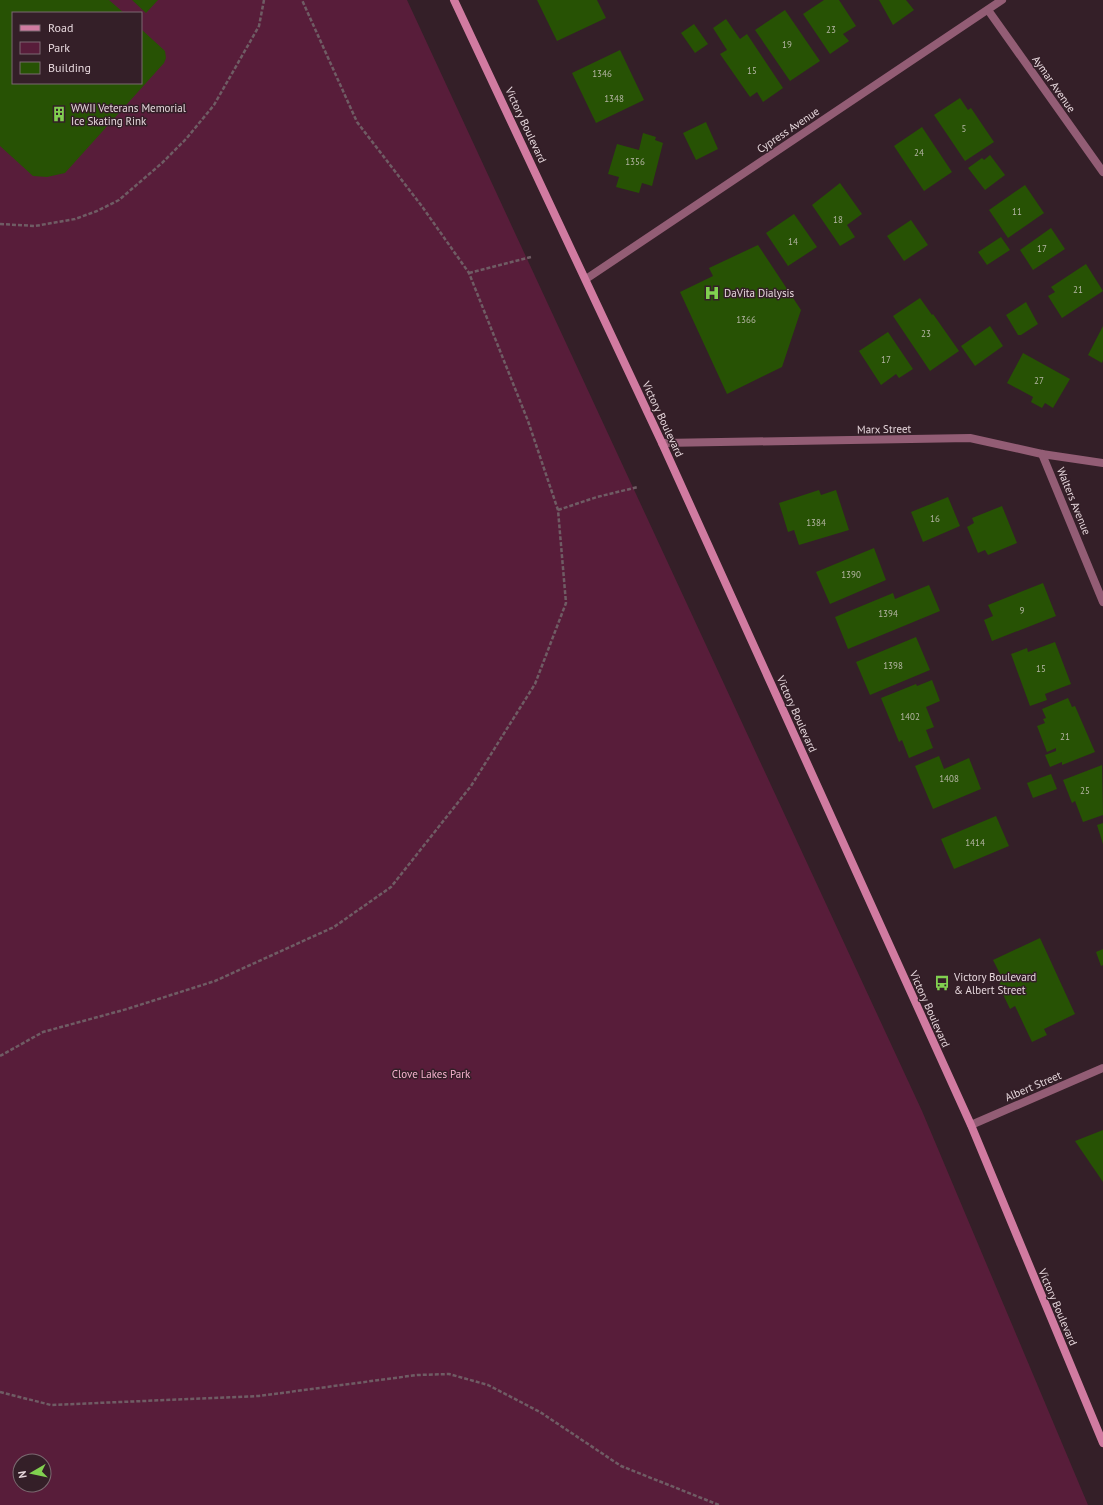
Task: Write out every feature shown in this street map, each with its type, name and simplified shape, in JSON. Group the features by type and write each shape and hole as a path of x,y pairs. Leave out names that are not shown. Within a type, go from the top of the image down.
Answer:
{"main road":[{"name":"Victory Boulevard","path":"454,0 662,443 971,1125 1103,1444"}],"street":[{"name":"Cypress Avenue","path":"586,279 1002,0"},
{"name":"Aymar Avenue","path":"988,10 1103,172"},
{"name":"Marx Street","path":"662,443 970,438 1042,454 1103,463"},
{"name":"Walters Avenue","path":"1042,454 1103,602"},
{"name":"Albert Street","path":"971,1125 1103,1068"}],"path":[{"path":"0,224 35,226 75,219 98,211 119,200 162,163 214,105 259,26 264,0"},
{"path":"0,1056 43,1032 127,1009 215,980 334,927 391,887 471,786 535,684 566,603 558,510 528,421 500,347 469,273 421,205 357,122 302,0"},
{"path":"469,273 531,257"},
{"path":"558,510 598,497 638,487"},
{"path":"0,1392 51,1405 259,1396 417,1374 449,1374 488,1385 540,1412 621,1466 719,1505"}],"green space":[{"name":"Clove Lakes Park","path":"0,0 407,0 922,1111 1088,1505 0,1505"}],"building":[{"name":"WWII Veterans Memorial Ice Skating Rink","path":"0,0 109,0 123,12 12,12 12,84 142,84 142,30 165,51 166,58 164,63 65,173 47,177 33,176 0,146"},
{"path":"132,0 158,0 146,13"},
{"path":"537,0 597,0 606,18 557,41"},
{"path":"824,0 839,0 856,26 843,34 849,41 830,54 803,14"},
{"path":"879,0 906,0 914,10 893,25"},
{"path":"785,10 820,61 790,81 755,30"},
{"path":"726,19 740,39 747,34 783,88 763,102 757,92 750,97 720,54 727,50 713,28"},
{"path":"694,24 708,44 695,53 681,33"},
{"path":"620,50 644,100 596,123 572,73"},
{"path":"960,98 968,110 971,108 994,142 965,161 934,115"},
{"path":"706,122 718,149 696,160 683,133"},
{"path":"922,127 952,172 924,191 894,146"},
{"path":"643,133 656,137 655,140 663,143 652,186 642,183 639,193 616,187 619,177 608,174 617,144 639,150"},
{"path":"990,155 1005,175 985,190 968,168 982,158 984,160"},
{"path":"840,183 862,214 847,225 855,237 840,246 812,205"},
{"path":"1025,185 1044,213 1008,238 989,210"},
{"path":"794,214 817,247 788,266 766,233"},
{"path":"911,220 928,245 904,261 887,236"},
{"path":"1051,228 1065,249 1033,270 1020,250"},
{"path":"1001,237 1010,250 987,265 978,252"},
{"path":"758,245 801,310 782,367 727,394 680,292 713,276 709,268"},
{"path":"1086,264 1103,291 1062,318 1048,296 1055,292 1051,287"},
{"path":"920,298 959,351 930,371 893,316"},
{"path":"1026,302 1038,324 1021,335 1018,335 1006,315"},
{"path":"990,326 1003,346 975,366 961,346"},
{"path":"1103,326 1103,360 1102,363 1088,355"},
{"path":"888,332 913,369 899,378 896,374 881,385 859,351"},
{"path":"1023,353 1070,379 1053,408 1045,403 1042,408 1031,402 1033,397 1007,383"},
{"path":"819,490 821,495 836,490 849,530 799,545 794,530 788,532 779,503"},
{"path":"948,497 960,526 923,542 911,512"},
{"path":"1002,506 1017,543 988,555 985,550 978,553 967,527 974,523 972,518"},
{"path":"874,548 886,580 830,604 816,572"},
{"path":"1043,583 1056,616 992,641 984,620 993,616 988,605"},
{"path":"929,585 940,611 848,649 835,617 893,593 895,599"},
{"path":"916,637 930,670 870,695 856,662"},
{"path":"1055,642 1071,684 1045,694 1047,700 1030,706 1011,654 1027,648 1028,652"},
{"path":"932,680 940,701 926,707 934,727 926,730 933,748 909,758 902,740 899,742 881,698 916,684 917,686"},
{"path":"1068,698 1072,707 1075,706 1095,752 1062,765 1062,762 1050,767 1045,755 1056,751 1056,748 1047,752 1037,726 1045,723 1043,719 1046,718 1042,709"},
{"path":"939,756 944,769 969,758 981,789 933,809 915,766"},
{"path":"1102,765 1103,815 1083,822 1075,801 1072,803 1063,780"},
{"path":"1051,774 1057,789 1033,798 1027,783"},
{"path":"996,816 1009,846 954,869 941,839"},
{"path":"1103,823 1103,844 1097,825"},
{"path":"1040,938 1075,1014 1044,1029 1047,1035 1032,1042 1015,1006 1010,1009 999,986 1002,978 993,960"},
{"path":"1103,949 1103,965 1101,966 1096,952"},
{"path":"1103,1130 1103,1182 1075,1141"}],"place":[{"name":"WWII Veterans Memorial Ice Skating Rink","path":"59,114"},
{"name":"DaVita Dialysis","path":"712,293"},
{"name":"Victory Boulevard & Albert Street","path":"942,983"}]}
